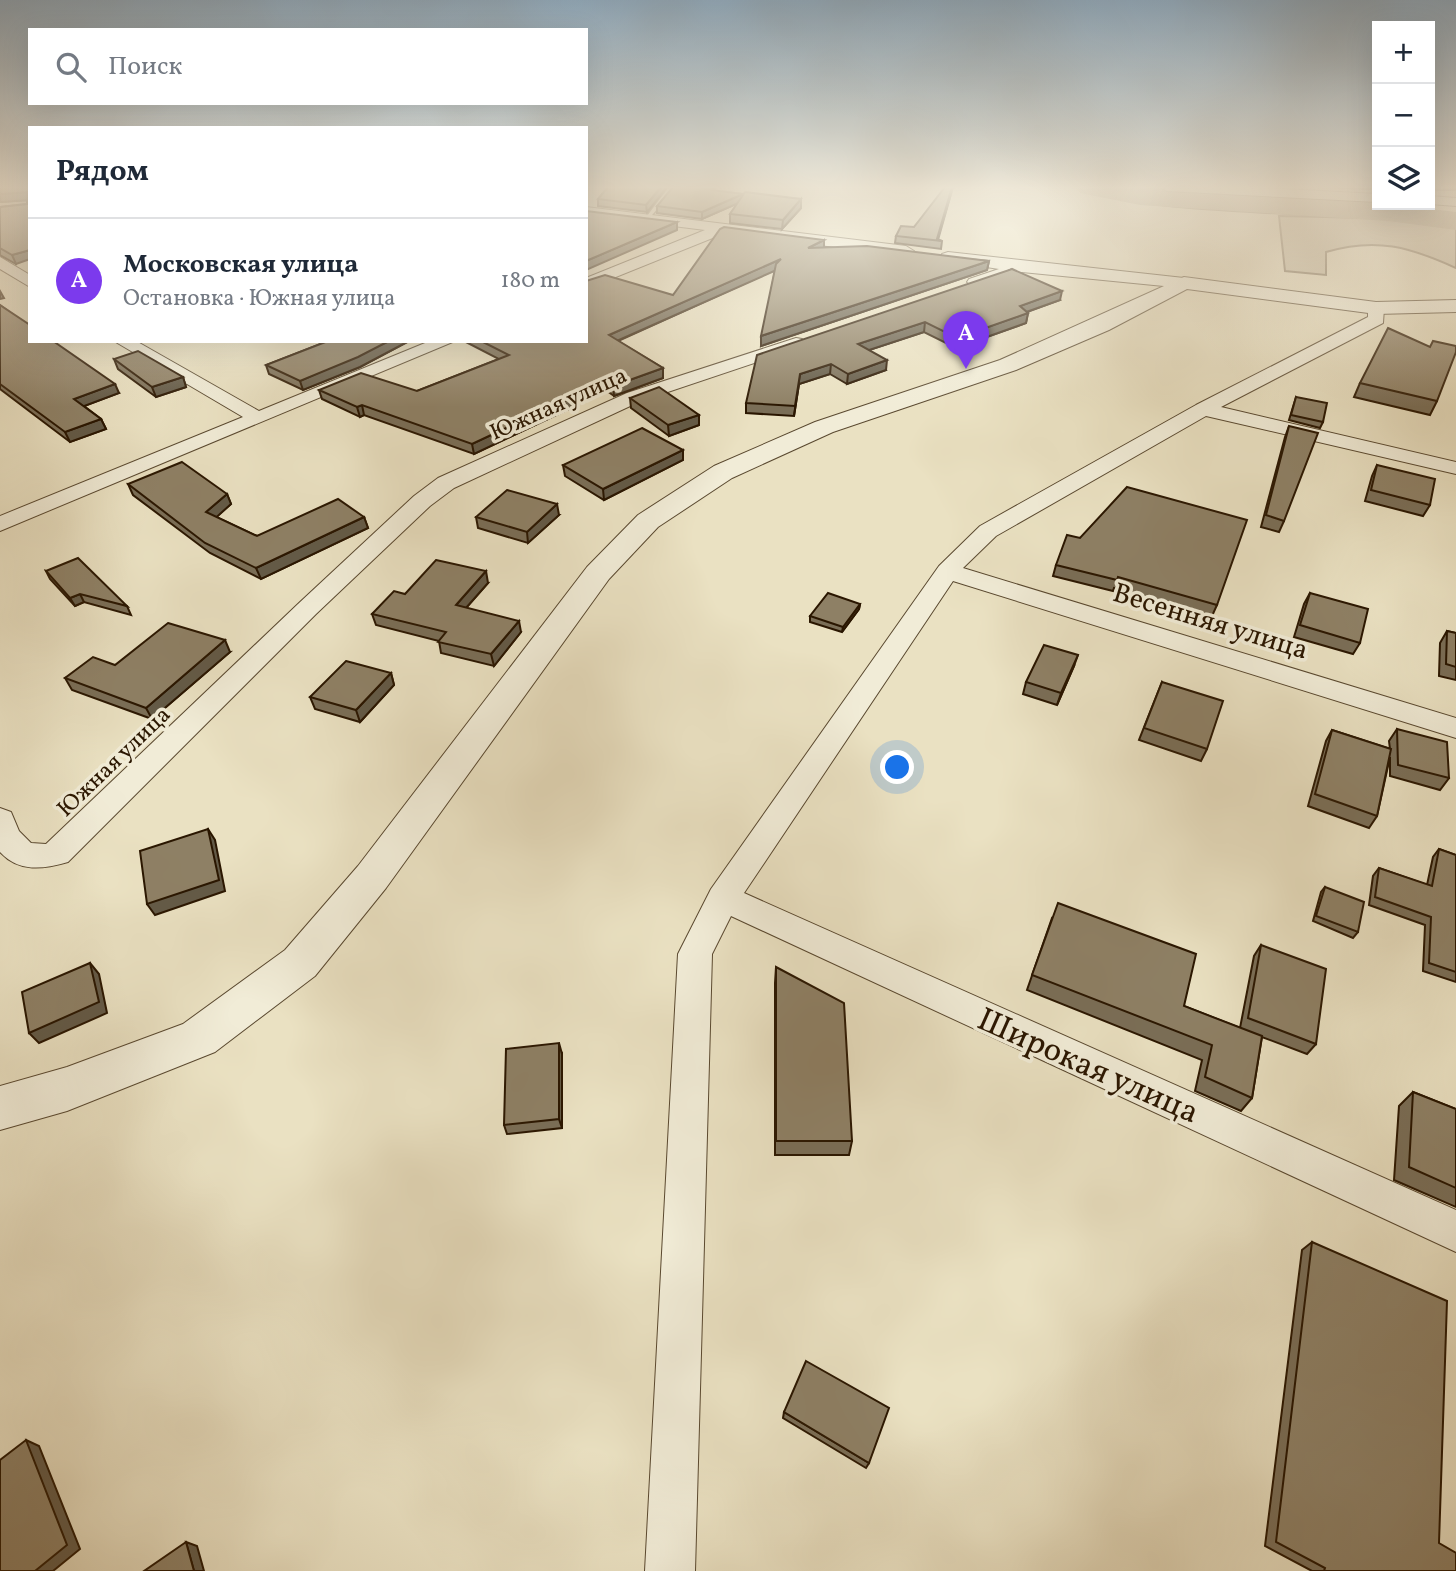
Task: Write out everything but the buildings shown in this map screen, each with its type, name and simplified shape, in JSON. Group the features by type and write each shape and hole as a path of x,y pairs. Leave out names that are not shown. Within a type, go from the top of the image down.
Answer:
{"street":[{"path":"588,283 644,260"},
{"path":"972,260 1184,283 1376,308 1456,306"},
{"path":"0,262 28,281"},
{"path":"955,289 1021,267"},
{"path":"0,1108 67,1089 199,1038 300,962 372,877 598,573 648,521 723,472 824,427 1008,365 1101,325 1184,283"},
{"path":"670,1571 695,954 723,898 947,571 988,531 1203,409 1377,318 1376,308"},
{"name":"Южная улица","path":"0,820 4,837 17,852 33,858 57,853 307,609 446,483 634,397 810,338"},
{"path":"126,343 257,418"},
{"path":"0,524 441,343"},
{"path":"1203,409 1456,468"},
{"name":"Весенняя улица","path":"947,571 1456,728"},
{"name":"Широкая улица","path":"723,898 1456,1231"}],"shaded area":[{"path":"1284,260 1326,260 1326,275 1285,271"},
{"path":"1436,260 1456,260 1456,268"}],"place":[{"name":"Московская улица","path":"966,369"}]}
